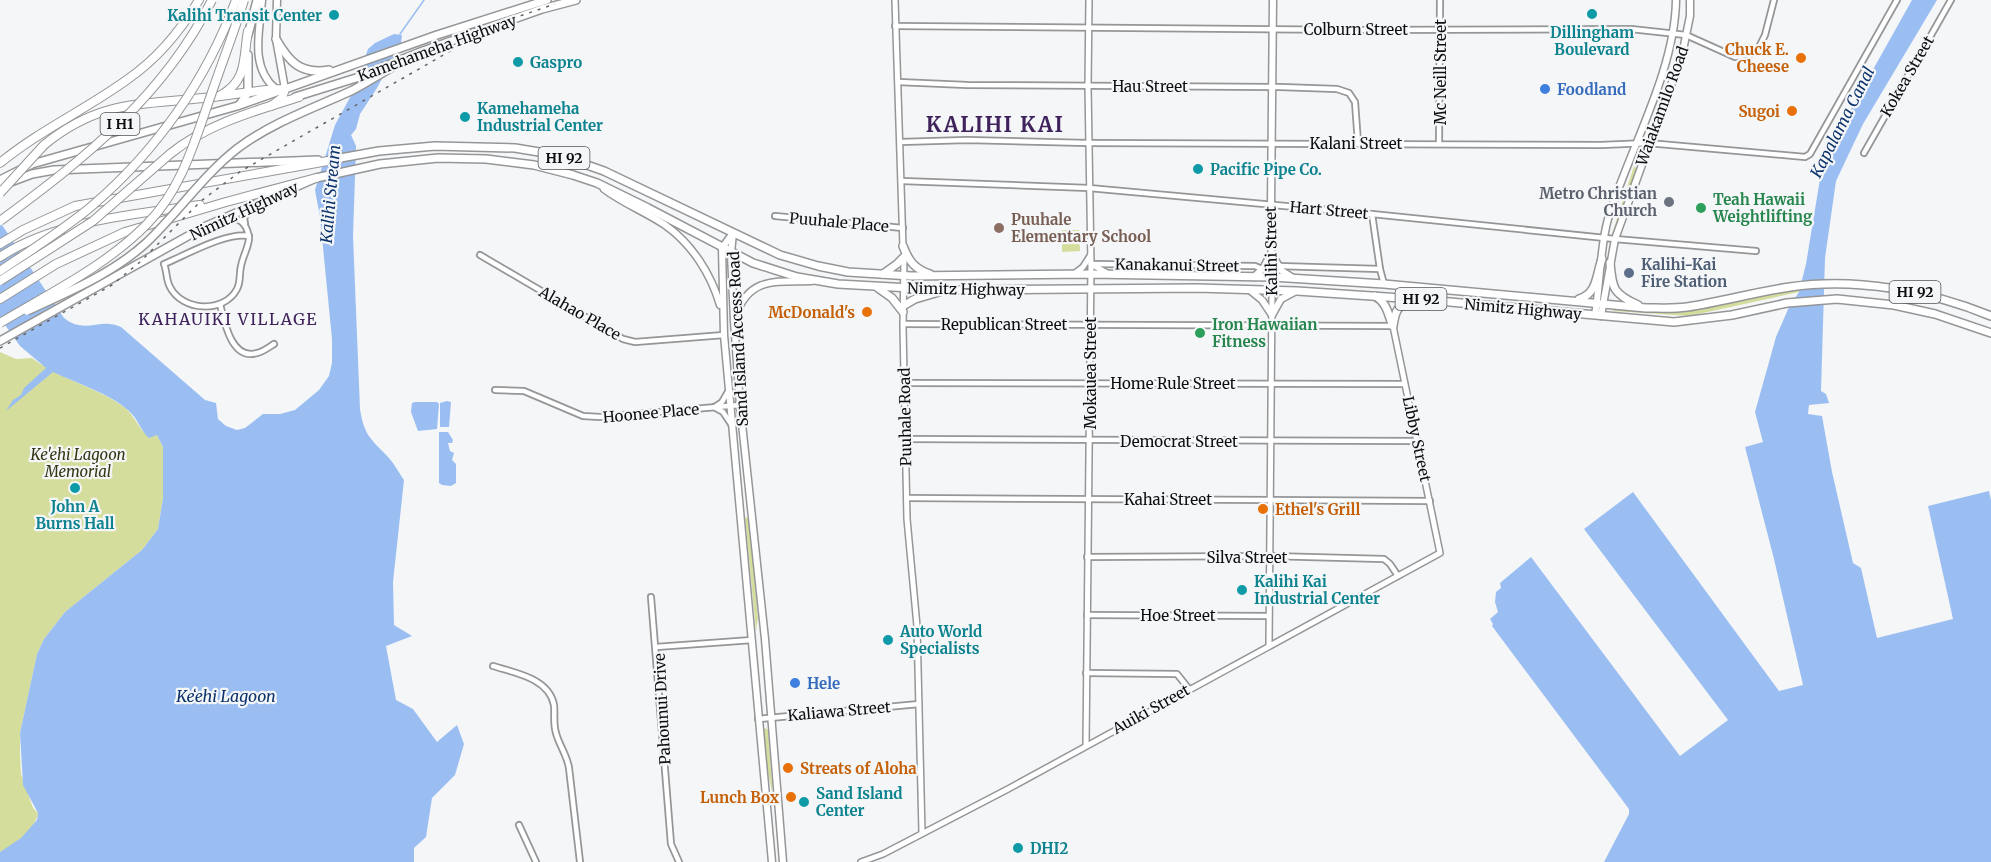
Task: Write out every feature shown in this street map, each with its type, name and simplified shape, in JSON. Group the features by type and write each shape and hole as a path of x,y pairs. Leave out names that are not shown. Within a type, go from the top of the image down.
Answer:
{"highway":[{"path":"0,163 130,79 158,53 183,24 199,0"},
{"name":"I H1","path":"0,221 78,162 133,112 182,51 212,0"},
{"name":"I H1","path":"0,271 91,206 151,147 194,88 213,53 236,0"},
{"path":"0,323 107,259 132,239 156,214 176,185 191,153 244,0"},
{"path":"219,95 235,85 241,76 248,31"},
{"path":"0,193 44,146 75,123 113,108 152,101 281,91"},
{"path":"271,106 281,91"},
{"path":"0,281 93,221 182,144 208,129 299,97"},
{"path":"0,244 23,230 75,206 339,159"},
{"path":"0,299 56,264 126,232 316,178"},
{"path":"0,257 27,241 45,234 146,213 225,202"}],"main road":[{"path":"237,106 243,102 248,93 248,31 257,0"},
{"path":"262,0 257,38 258,52 266,79 281,91 299,97"},
{"path":"277,0 276,39 281,91"},
{"name":"Kamehameha Highway","path":"0,180 32,164 237,106 399,48 547,0"},
{"name":"Kamehameha Highway","path":"299,97 542,9 576,0"},
{"name":"Kalihi Street","path":"1272,291 1270,206 1273,0"},
{"name":"Waiakamilo Road","path":"1600,303 1607,222 1664,68 1673,33 1676,0"},
{"name":"Waiakamilo Road","path":"1598,316 1615,239 1670,88 1686,35 1690,16 1690,0"},
{"path":"276,39 284,54 300,68 323,72 341,69"},
{"path":"0,323 97,278 132,255 159,229 215,167 254,137 355,89 394,63"},
{"name":"Nimitz Highway","path":"339,159 379,151 435,146 515,148 539,152 570,159 604,171 780,255 848,272 903,276 1090,274 1295,278 1646,308 1686,307 1792,286 1834,284 1907,290 1941,298 1991,316"},
{"name":"Nimitz Highway","path":"0,341 204,227 316,178 380,164 428,159 486,159 534,165 597,183 674,221 731,253 774,271 818,281 876,287 947,290 1090,288 1297,291 1674,322 1732,315 1787,303 1837,299 1875,302 1935,314 1991,333"},
{"name":"Nimitz Highway","path":"0,186 32,174 54,170 314,162"},
{"path":"597,183 622,202 666,226 685,243 708,275 723,316"},
{"name":"Sand Island Access Road","path":"733,233 722,248 724,335 772,862"},
{"name":"Sand Island Access Road","path":"733,233 731,253 740,405 765,639 783,862"},
{"path":"903,246 913,265 921,271 936,276"},
{"path":"1271,252 1286,275 1295,278"},
{"path":"1254,277 1262,269 1271,252"},
{"path":"882,275 904,257"},
{"path":"1573,301 1584,297 1594,289 1602,259"},
{"path":"1610,263 1615,290 1621,297 1646,308"},
{"path":"734,321 745,296 762,284 818,281"},
{"path":"876,287 903,309 915,299 947,290"},
{"path":"1251,291 1262,300 1272,315 1281,299 1297,291"},
{"path":"1374,296 1385,304 1393,326"},
{"path":"1393,326 1396,310 1404,303 1416,299"},
{"path":"740,507 751,506"},
{"path":"752,640 765,639"},
{"path":"767,802 777,801"}],"street":[{"name":"Puuhale Road","path":"895,0 904,257 903,324 907,498 917,626 922,833"},
{"name":"Mokauea Street","path":"1086,745 1091,264 1088,143 1089,0"},
{"name":"Mc Neill Street","path":"1439,143 1440,0"},
{"name":"Colburn Street","path":"895,26 1631,30 1686,35 1735,57 1755,52 1761,45 1774,0"},
{"name":"Kalani Street","path":"900,142 967,140 1088,143 1601,145 1636,143 1805,157 1810,154 1897,0"},
{"name":"Kokea Street","path":"1864,153 1951,0"},
{"name":"Hau Street","path":"898,82 956,85 1337,89 1349,93 1356,102 1358,143"},
{"name":"Hart Street","path":"902,181 1089,188 1756,251"},
{"path":"249,236 240,235 227,238 164,264 170,289 180,298 198,306 220,304 232,297 238,287 241,267 249,245 249,236 244,218 252,207"},
{"path":"1372,214 1384,284"},
{"name":"Puuhale Place","path":"775,216 903,228"},
{"path":"227,218 234,217 244,224"},
{"name":"Alahao Place","path":"480,255 623,339 635,342 724,335"},
{"path":"1072,275 1083,267 1090,255"},
{"path":"1091,264 1112,275"},
{"name":"Kanakanui Street","path":"1091,264 1256,266 1262,269"},
{"path":"1278,266 1380,269"},
{"name":"Kalihi Street","path":"1269,645 1272,291"},
{"path":"220,304 230,338 236,347 251,354 274,344"},
{"name":"Republican Street","path":"903,324 1393,326"},
{"name":"Libby Street","path":"1393,326 1440,552"},
{"name":"Home Rule Street","path":"904,383 1405,384"},
{"path":"730,387 722,402 714,408 726,416 733,427"},
{"name":"Hoonee Place","path":"495,390 524,391 583,416 600,417 740,405"},
{"name":"Democrat Street","path":"906,439 1417,441"},
{"name":"Kahai Street","path":"907,498 1430,501"},
{"name":"Auiki Street","path":"861,862 883,854 1440,552"},
{"name":"Silva Street","path":"1087,557 1270,556 1384,559 1398,576"},
{"path":"651,597 656,647"},
{"name":"Hoe Street","path":"1086,615 1269,616"},
{"name":"Pahounui Drive","path":"679,862 671,844 656,647 752,640"},
{"path":"493,666 532,679 549,692 554,704 555,730 570,768 580,862"},
{"path":"1086,673 1177,674 1190,688"},
{"name":"Kaliawa Street","path":"758,719 920,704"},
{"path":"519,825 536,862"}],"green space":[{"path":"1634,166 1637,169 1616,231 1612,234"},
{"path":"1062,230 1079,230 1080,251 1062,252"},
{"path":"1801,285 1799,292 1689,316 1613,311 1614,308 1675,312"},
{"name":"Ke'ehi Lagoon Memorial","path":"0,352 16,359 32,358 54,372 102,394 128,410 147,435 151,437 157,435 163,447 163,498 158,529 142,550 65,612 44,639 37,654 20,733 20,755 21,774 33,808 38,813 29,831 0,852"},
{"path":"745,517 749,519 758,618 756,631"},
{"path":"765,728 768,730 773,797 765,757 763,730"}],"water":[{"path":"1912,0 1937,0 1863,124 1836,181 1825,258 1821,391 1826,394 1829,403 1809,405 1808,414 1822,416 1853,563 1861,568 1877,638 1953,619 1928,506 1989,491 1991,500 1991,862 1604,862 1629,814 1629,809 1492,626 1490,619 1498,612 1495,602 1496,592 1501,588 1500,583 1531,557 1680,756 1728,720 1584,529 1633,492 1779,691 1803,685 1745,447 1763,442 1755,412 1776,337 1789,307 1799,292 1820,179 1847,116"},
{"name":"Keʻehi Lagoon","path":"394,34 402,35 401,43 360,114 356,129 351,135 356,146 353,236 360,409 369,436 390,459 404,480 393,582 394,625 412,636 386,646 396,700 413,709 437,742 457,725 464,744 455,775 432,798 426,837 414,848 414,862 0,862 0,852 21,838 37,820 38,813 23,785 20,733 37,654 44,639 65,612 142,550 158,529 163,498 163,447 157,435 149,438 132,414 122,405 53,372 6,411 13,400 21,395 24,388 46,368 20,346 0,318 0,222 64,318 79,325 113,324 121,327 205,400 216,403 218,419 226,426 237,430 245,428 263,414 280,414 295,410 319,390 329,376 332,363 332,339 320,217 315,190 335,125 353,92 368,49"},
{"path":"437,402 439,404 437,429 418,431 411,412 412,403"},
{"path":"451,402 449,427 440,427 440,403"},
{"path":"439,432 448,432 453,440 452,443 448,443 450,451 454,453 452,460 456,464 456,483 451,486 439,483"}],"waterway":[{"name":"Kalihi Stream","path":"400,34 424,0"}],"railway":[{"path":"0,348 112,285 140,262 201,201 241,171 473,38 520,16 555,4"}],"place":[{"name":"Dillingham Boulevard","path":"1592,14"},
{"name":"Kalihi Transit Center","path":"334,15"},
{"name":"Chuck E. Cheese","path":"1801,58"},
{"name":"Gaspro","path":"518,62"},
{"name":"Foodland","path":"1545,89"},
{"name":"Sugoi","path":"1792,111"},
{"name":"Kamehameha Industrial Center","path":"465,117"},
{"name":"Pacific Pipe Co.","path":"1198,169"},
{"name":"Metro Christian Church","path":"1669,202"},
{"name":"Teah Hawaii Weightlifting","path":"1701,208"},
{"name":"Puuhale Elementary School","path":"999,228"},
{"name":"Kalihi-Kai Fire Station","path":"1629,273"},
{"name":"McDonald's","path":"867,312"},
{"name":"Iron Hawaiian Fitness","path":"1200,333"},
{"name":"John A Burns Hall","path":"75,488"},
{"name":"Ethel's Grill","path":"1263,509"},
{"name":"Kalihi Kai Industrial Center","path":"1242,590"},
{"name":"Auto World Specialists","path":"888,640"},
{"name":"Hele","path":"795,683"},
{"name":"Streats of Aloha","path":"788,768"},
{"name":"Lunch Box","path":"791,797"},
{"name":"Sand Island Center","path":"804,802"},
{"name":"DHI2","path":"1018,848"}],"district":[{"name":"KALIHI KAI","path":"995,124"},
{"name":"KAHAUIKI VILLAGE","path":"228,319"}],"water label":[{"name":"Kapalama Canal","path":"1842,122"}]}
